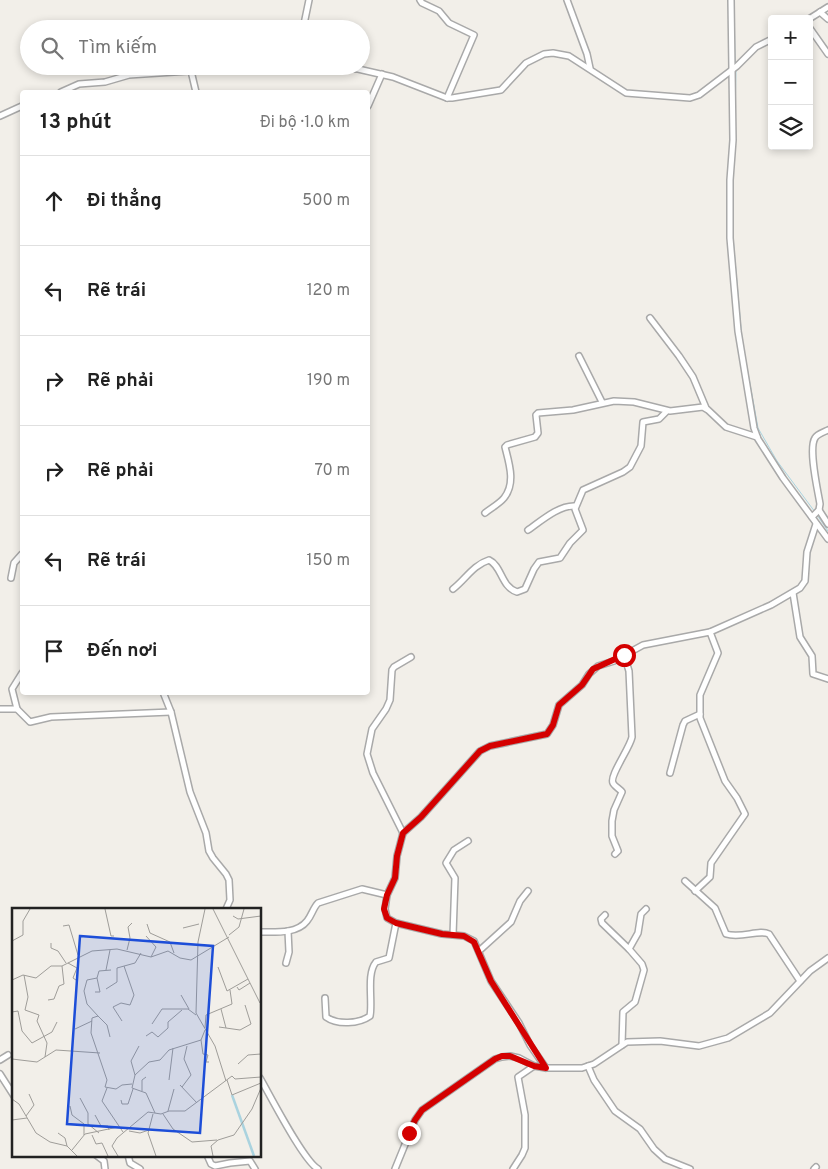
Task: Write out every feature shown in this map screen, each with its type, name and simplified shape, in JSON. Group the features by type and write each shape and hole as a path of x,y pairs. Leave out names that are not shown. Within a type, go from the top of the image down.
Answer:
{"street":[{"path":"305,20 309,0"},
{"path":"420,0 422,3 439,11 449,23 474,35 448,98"},
{"path":"567,0 587,54 590,68"},
{"path":"731,0 734,69 730,238 738,331 757,437 783,478 828,539"},
{"path":"813,16 828,7"},
{"path":"820,12 828,19"},
{"path":"813,33 828,54"},
{"path":"370,72 401,79 448,98 501,90 526,62 544,54 562,53 590,68 626,93 690,98 700,94 734,69 756,48 768,41"},
{"path":"370,101 382,74"},
{"path":"64,90 78,84 105,82 125,76 138,75"},
{"path":"192,75 196,90"},
{"path":"0,116 20,107"},
{"path":"650,318 693,377 706,408 726,428 757,437"},
{"path":"579,356 602,402"},
{"path":"485,513 504,498 509,487 510,473 505,447 507,444 535,436 538,433 536,415 573,410 602,402 625,401 649,405 667,411 699,406 706,408"},
{"path":"453,590 469,572 489,560 494,563 508,587 517,592 525,589 536,565 544,560 560,558 570,543 583,530 575,506 580,493 586,488 627,469 641,446 643,422 658,419 667,411"},
{"path":"812,517 818,511 820,504 813,461 813,443 817,435 828,430"},
{"path":"528,530 554,512 575,506"},
{"path":"818,511 828,524"},
{"path":"546,1068 491,981 479,951 470,938 396,923 391,921 385,914 387,895 395,878 397,856 403,833 421,817 480,751 490,746 547,734 553,725 559,705 582,685 593,669 648,643 710,632 771,605 793,593 805,581 807,552 816,524"},
{"path":"11,578 14,563 20,556"},
{"path":"793,593 800,637 812,656 813,674 828,678"},
{"path":"695,891 710,877 712,863 745,814 738,798 725,781 700,714 700,694 718,653 710,632"},
{"path":"615,854 618,851 612,836 612,815 622,792 613,784 612,780 629,748 632,738 629,671 624,655"},
{"path":"403,833 373,773 367,754 372,729 390,700 392,670 410,657"},
{"path":"20,677 12,688 17,709 30,722 51,717 171,712"},
{"path":"164,695 171,712 190,792 205,831 211,855 229,880 230,897 226,908"},
{"path":"0,709 17,709"},
{"path":"670,773 685,721 700,714"},
{"path":"453,935 455,878 447,861 454,850 468,842"},
{"path":"685,881 715,908 724,932 728,935 745,936 763,932 769,934 800,981"},
{"path":"261,932 288,931 305,924 315,906 362,889 387,895"},
{"path":"479,951 511,922 520,901 528,892"},
{"path":"629,949 638,933 641,914 646,909"},
{"path":"605,915 601,919 602,923 629,949 642,964 644,970 635,1002 623,1012 622,1045"},
{"path":"325,998 326,1017 331,1020 353,1022 370,1016 370,990 373,967 376,962 386,960 390,956 396,923"},
{"path":"286,963 290,952 288,931"},
{"path":"395,1169 415,1120 428,1104 466,1081 495,1059 502,1056 510,1056 519,1058 534,1066 546,1068 588,1066 622,1045 634,1041 660,1041 699,1046 728,1038 770,1013 800,981 828,958"},
{"path":"0,1060 8,1055"},
{"path":"513,1169 525,1148 525,1115 518,1077 534,1066"},
{"path":"588,1066 594,1080 615,1111 644,1133 654,1149 665,1160 690,1169"},
{"path":"0,1074 12,1093"},
{"path":"261,1080 302,1150 316,1168"},
{"path":"97,1156 104,1161 104,1169"},
{"path":"128,1156 130,1163 140,1169"},
{"path":"207,1156 211,1164 215,1166 250,1162 255,1169"},
{"path":"308,1169 316,1168"}],"waterway":[{"path":"734,0 735,64"},
{"path":"735,117 736,71"},
{"path":"732,197 734,153"},
{"path":"732,226 742,340 758,428 777,461 815,512"},
{"path":"817,515 828,531"}],"route":[{"path":"409,1133 417,1116 428,1104 470,1078 495,1059 502,1056 510,1056 519,1058 534,1066 546,1068 491,981 477,946 470,938 442,934 396,923 387,918 384,909 387,895 395,878 397,856 403,833 452,784 480,751 490,746 547,734 551,730 559,705 584,683 593,669 624,655"}]}
